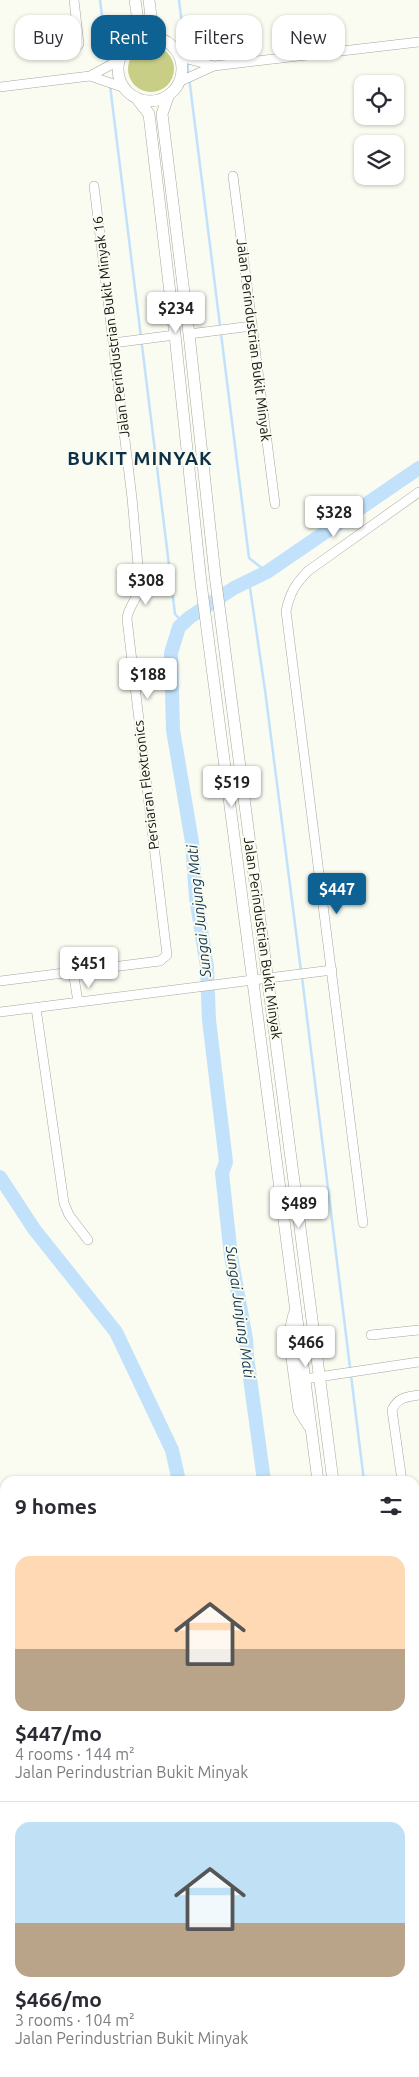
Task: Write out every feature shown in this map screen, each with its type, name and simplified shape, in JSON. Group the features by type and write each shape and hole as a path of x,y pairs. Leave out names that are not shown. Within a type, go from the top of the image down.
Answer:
{"main road":[{"path":"134,0 137,15"},
{"path":"149,0 151,15"},
{"path":"166,42 176,50"},
{"path":"115,60 111,65 118,79 114,84 138,100 153,101 168,97 187,77 182,73 185,60"},
{"name":"Jalan Perindustrian Bukit Minyak","path":"168,97 162,114 189,334 222,634 332,1476"},
{"name":"Jalan Perindustrian Bukit Minyak","path":"138,100 149,114 208,641 317,1476"},
{"path":"296,1306 289,1336 290,1344 299,1410 312,1430"}],"street":[{"path":"74,0 76,15"},
{"path":"187,77 214,66 419,42"},
{"path":"192,60 214,66"},
{"path":"0,87 90,76 111,65"},
{"path":"90,76 114,84"},
{"name":"Jalan Perindustrian Bukit Minyak","path":"233,176 275,504"},
{"name":"Jalan Perindustrian Bukit Minyak 16","path":"94,186 132,498 140,588 138,598 127,614"},
{"path":"189,334 252,326"},
{"path":"113,343 175,335"},
{"path":"363,1223 286,611 294,586 308,571 419,492"},
{"name":"Persiaran Flextronics","path":"0,981 163,958 127,614"},
{"path":"0,1012 332,970"},
{"path":"73,972 78,1002"},
{"path":"36,1008 64,1203 69,1215 88,1240"},
{"path":"371,1335 419,1330"},
{"path":"305,1378 419,1362"},
{"path":"401,1476 392,1410 396,1402 403,1397 419,1395"}],"green space":[{"path":"166,52 174,64 173,78 160,91 142,91 129,78 129,60 166,60"}],"waterway":[{"path":"100,0 108,64"},
{"path":"179,0 181,15"},
{"path":"187,61 249,558 267,572"},
{"path":"110,85 175,614 183,623"},
{"name":"Sungai Junjung Mati","path":"263,1476 246,1339 231,1256 222,1173 226,1162 209,1020 207,967 196,898 192,842 173,730 171,653 179,627 190,617 234,588 267,572 419,468"},
{"path":"249,581 301,971"},
{"path":"302,977 363,1476"},
{"path":"0,1177 34,1229 116,1332 172,1450 178,1476"}],"district":[{"name":"BUKIT MINYAK","path":"140,458"}]}
